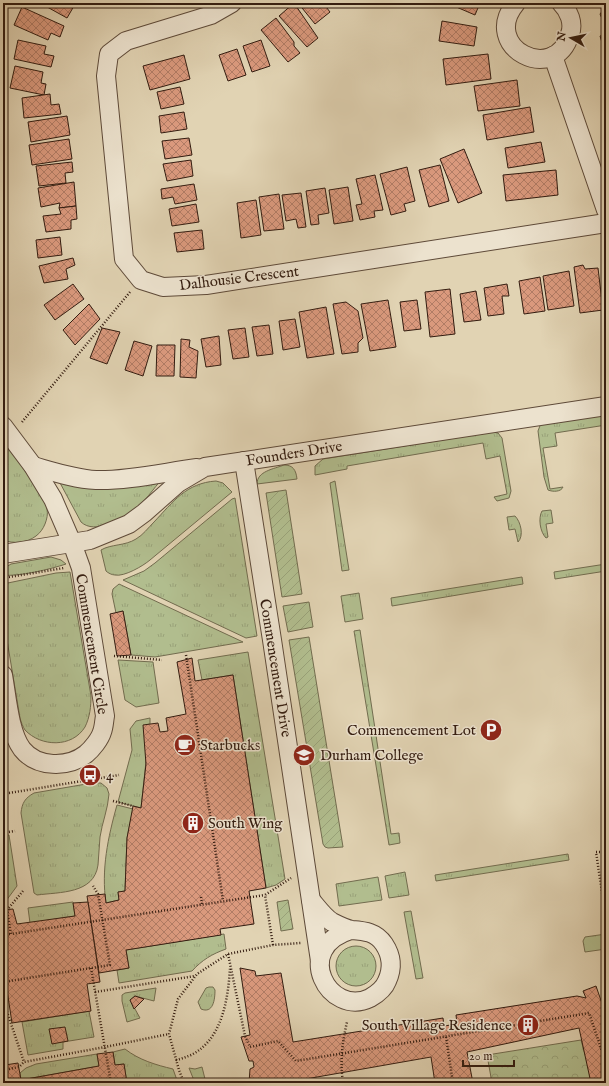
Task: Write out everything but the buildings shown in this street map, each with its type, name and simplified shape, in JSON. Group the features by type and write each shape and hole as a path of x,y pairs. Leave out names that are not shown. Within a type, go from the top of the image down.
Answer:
{"street":[{"path":"141,280 124,259 106,76 109,54 126,41 211,15 232,3"},
{"path":"516,3 510,9 506,19 506,30 514,49 532,59 543,59 553,56 562,50 568,40 572,30 571,18 566,8 561,3"},
{"path":"553,56 606,210"},
{"name":"Dalhousie Crescent","path":"141,280 163,287 206,285 606,223"},
{"name":"Founders Drive","path":"3,554 90,540 129,524 178,483 205,467 606,406"},
{"name":"Commencement Circle","path":"3,426 33,466 52,499 72,543 81,568 105,716 103,731 87,754 75,760 60,764 45,763 32,758 23,750 17,741 12,727 3,675"},
{"name":"Commencement Drive","path":"244,461 307,868 311,900 320,961 320,973 325,984 332,993 343,999 354,1001 366,1000 376,994 385,986 390,975 391,964 389,952 383,942 374,934 363,930 351,930 331,921 311,900"},
{"path":"33,466 59,474 95,480 110,480 205,467"},
{"path":"320,961 323,950 330,940 340,933 351,930"}],"path":[{"path":"22,423 141,280"},
{"path":"3,578 69,568"},
{"path":"186,655 223,901"},
{"path":"114,656 162,660"},
{"path":"9,793 119,776"},
{"path":"113,802 133,806"},
{"path":"3,833 15,831"},
{"path":"606,852 596,852 606,919"},
{"path":"3,934 265,895 307,868"},
{"path":"3,982 110,965 98,894 93,886"},
{"path":"11,934 7,910 23,891"},
{"path":"265,895 273,945"},
{"path":"201,897 202,904"},
{"path":"184,1083 169,1034 178,999 196,976 228,954 273,945 317,942"},
{"path":"228,954 245,1036 250,1047 278,1041 296,1061 589,1013 606,1063"},
{"path":"176,1060 191,1055 204,1046 217,1029 225,1007 229,986 230,964"},
{"path":"91,968 111,1083"},
{"path":"95,992 196,976"},
{"path":"3,1000 24,1062"},
{"path":"343,1083 341,1046 346,1022"},
{"path":"3,1070 19,1067 24,1062 169,1034"},
{"path":"446,1037 453,1083"}],"green space":[{"path":"606,413 606,425 555,433 557,446 543,448 550,489 563,487 561,490 557,491 548,490 544,477 538,431 541,423"},
{"path":"492,432 498,433 502,438 511,491 509,498 497,501 494,497 507,494 500,456 486,459 483,443 347,466 347,469 315,475 315,466 323,459"},
{"path":"5,444 36,484 45,501 47,509 46,520 41,531 32,538 24,541 15,542 3,540 3,446"},
{"path":"284,465 290,466 294,469 297,479 257,484 263,473"},
{"path":"162,479 134,510 122,518 108,524 93,527 87,526 81,522 59,481"},
{"path":"216,481 223,483 232,492 143,565 128,573 119,575 114,575 106,571 101,550 136,539 167,507 181,495 196,485"},
{"path":"335,481 349,570 342,571 330,483"},
{"path":"286,490 302,594 282,597 266,493"},
{"path":"235,498 257,636 246,638 123,580 144,571 155,563"},
{"path":"551,510 553,523 546,524 548,537 546,538 541,529 540,517 542,511"},
{"path":"515,516 521,529 521,536 518,542 515,529 509,530 507,517"},
{"path":"51,557 61,560 66,564 26,574 3,575 3,569 11,564"},
{"path":"606,564 606,571 555,579 554,572"},
{"path":"70,572 91,696 89,715 85,727 72,739 65,742 56,743 39,740 32,736 25,730 20,720 3,616 3,584 56,573"},
{"path":"522,577 523,584 392,606 391,598"},
{"path":"119,584 243,642 155,657 131,655 123,611 116,613 112,594 113,589"},
{"path":"359,593 363,619 345,622 341,596"},
{"path":"309,602 313,627 288,632 283,606"},
{"path":"360,630 391,834 399,833 400,843 389,845 354,631"},
{"path":"309,637 343,847 328,848 323,844 289,640"},
{"path":"248,652 285,879 276,885 266,888 233,675 202,680 198,660"},
{"path":"118,660 153,662 159,703 136,707 125,700"},
{"path":"150,718 141,808 118,802 132,750 130,729 136,721"},
{"path":"92,783 101,783 107,788 109,794 100,837 98,865 95,874 90,882 75,890 37,895 34,893 21,813 22,806 26,799 34,793"},
{"path":"117,805 133,809 127,838 125,891 118,892 119,900 106,903 104,878 106,854"},
{"path":"9,835 17,886 3,905 3,836"},
{"path":"568,854 569,860 436,881 435,875"},
{"path":"405,872 409,895 389,898 385,876"},
{"path":"378,877 382,900 339,906 336,884"},
{"path":"288,900 293,929 281,931 277,902"},
{"path":"73,902 75,916 30,923 28,908"},
{"path":"411,911 423,978 416,979 404,912"},
{"path":"224,934 226,949 208,958 192,971 119,983 117,970 129,968 126,950"},
{"path":"606,934 606,949 585,952 583,941 585,937"},
{"path":"360,946 367,949 373,955 376,966 375,974 367,983 360,986 352,986 345,983 337,974 336,962 339,955 348,947"},
{"path":"213,987 215,990 211,1008 208,1010 201,1009 198,1002 206,988"},
{"path":"156,988 154,1001 135,996 130,1000 140,1018 127,1022 122,995 125,993"},
{"path":"89,1011 94,1037 63,1042 63,1049 28,1055 22,1022"},
{"path":"581,1040 593,1083 492,1083 487,1055"},
{"path":"125,1049 148,1062 173,1069 178,1083 127,1083 124,1064 115,1065 113,1052"},
{"path":"97,1054 99,1066 21,1080 20,1073 26,1068 36,1064"},
{"path":"202,1067 206,1083 195,1083 189,1068 195,1069"}],"place":[{"name":"Commencement Lot","path":"491,730"},
{"name":"Starbucks","path":"185,745"},
{"name":"Durham College","path":"304,755"},
{"name":"4","path":"90,775"},
{"name":"South Wing","path":"193,823"},
{"name":"South Village Residence","path":"528,1025"}]}
